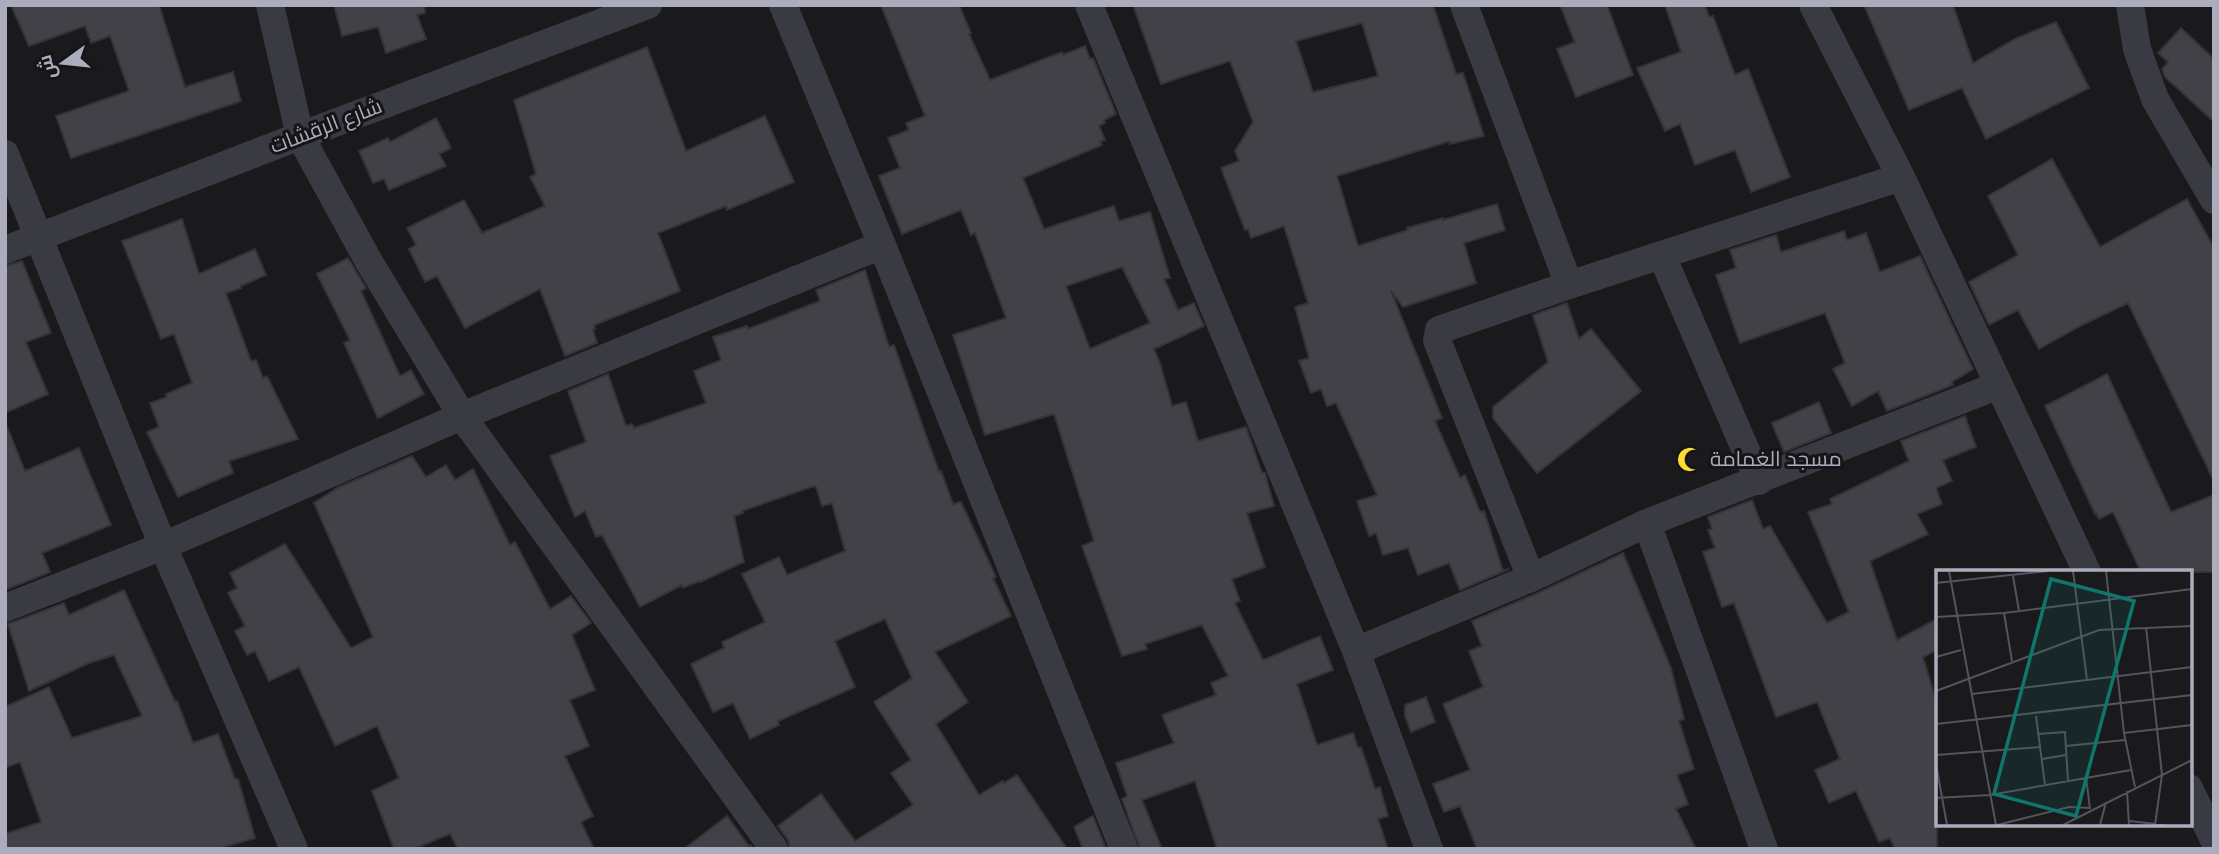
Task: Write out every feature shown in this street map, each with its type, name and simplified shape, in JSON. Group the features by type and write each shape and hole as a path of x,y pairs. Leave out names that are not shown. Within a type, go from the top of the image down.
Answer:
{"street":[{"path":"270,5 300,136 368,260 462,416 774,849"},
{"name":"شارع الرقشات","path":"5,250 648,5"},
{"path":"783,5 1124,849"},
{"path":"1088,5 1356,651 1429,849"},
{"path":"1464,5 1569,285"},
{"path":"1814,5 1901,177 2086,570"},
{"path":"2130,5 2137,49 2155,99 2214,201"},
{"path":"5,154 163,546 293,849"},
{"path":"1531,578 1437,340 1439,330 1901,177"},
{"path":"5,608 163,546 462,416 882,245"},
{"path":"1662,256 1759,481"},
{"path":"1356,651 1531,578 1647,523 1999,385"},
{"path":"1647,523 1764,849"},
{"path":"2191,792 2214,840"}],"building":[{"path":"11,5 159,5 185,87 233,72 241,101 71,158 56,116 129,91 110,36 91,43 85,26 29,46"},
{"path":"334,5 424,5 425,13 417,15 426,39 386,53 378,27 342,36"},
{"path":"881,5 959,5 990,80 1062,52 1063,55 1085,46 1090,59 1093,58 1116,114 1099,126 1105,140 1100,142 1102,145 1023,178 1044,229 1114,206 1119,221 1150,212 1170,278 1164,279 1178,310 1194,303 1204,326 1154,349 1172,406 1186,402 1198,441 1246,427 1262,473 1265,473 1274,506 1247,513 1265,567 1232,579 1240,601 1235,603 1263,660 1320,636 1333,670 1297,684 1317,745 1353,733 1358,748 1361,747 1375,789 1380,787 1388,816 1378,819 1388,849 1217,849 1195,781 1142,800 1162,849 1140,849 1122,799 1127,796 1116,763 1174,743 1162,715 1216,695 1211,683 1228,676 1202,625 1145,644 1147,649 1122,656 1082,546 1094,541 1054,414 985,435 953,335 1006,318 975,233 971,235 961,210 902,234 879,176 900,168 888,138 909,130 906,123 925,116","holes":["1122,267 1150,323 1090,349 1066,286"]},
{"path":"1133,5 1433,5 1456,74 1463,73 1484,136 1450,144 1450,141 1337,176 1358,246 1408,230 1407,228 1497,204 1505,230 1464,243 1476,283 1403,307 1391,291 1442,418 1435,421 1460,478 1465,475 1480,512 1484,511 1503,571 1509,569 1460,590 1449,563 1418,575 1408,548 1383,555 1376,533 1369,536 1357,501 1377,495 1336,403 1327,406 1321,389 1311,393 1299,361 1309,358 1295,307 1308,303 1284,226 1251,238 1248,229 1245,230 1221,168 1239,161 1235,151 1253,122 1230,61 1161,84","holes":["1362,23 1378,76 1313,92 1296,41"]},
{"path":"1560,5 1607,5 1633,75 1576,97 1557,49 1575,42"},
{"path":"1665,5 1705,5 1709,17 1713,16 1735,75 1748,69 1790,177 1751,192 1735,150 1695,165 1680,124 1665,131 1637,68 1681,52"},
{"path":"1864,5 1953,5 1973,63 2015,39 2056,22 2089,88 1986,139 1962,88 1909,110"},
{"path":"2181,28 2214,59 2214,122 2165,77 2162,69 2168,62 2158,53"},
{"path":"647,47 686,151 765,116 794,182 727,210 726,206 658,233 680,291 594,325 597,343 565,356 540,289 465,328 437,276 425,282 409,249 416,245 407,228 464,200 482,233 545,206 530,177 536,174 514,100"},
{"path":"436,118 451,148 439,154 446,166 389,190 384,179 373,183 359,151 388,138 390,142"},
{"path":"2052,159 2100,247 2187,199 2214,248 2214,481 2128,303 2039,349 2018,310 1989,325 1969,282 2018,255 1988,196"},
{"path":"182,219 199,274 255,249 266,275 226,293 251,361 256,360 263,378 267,376 298,439 229,461 233,473 178,497 147,432 159,427 150,403 192,383 174,334 161,339 122,241"},
{"path":"1844,231 1847,240 1866,233 1880,272 1920,256 1973,369 1952,382 1953,385 1887,411 1878,391 1852,406 1833,369 1845,363 1825,313 1740,343 1716,275 1736,268 1730,250 1776,235 1781,252"},
{"path":"348,258 366,288 361,291 400,376 411,370 424,394 378,418 344,343 350,340 317,274"},
{"path":"22,261 51,333 26,342 48,394 5,413 5,266"},
{"path":"865,270 889,347 894,345 939,472 941,471 953,504 961,502 1011,616 935,652 968,702 936,724 979,795 1017,775 1067,849 790,849 788,840 778,826 821,794 855,841 913,805 891,773 911,760 874,702 912,678 885,619 835,641 855,687 778,721 779,725 750,739 733,703 713,712 691,664 724,648 722,642 765,622 742,574 779,557 787,575 845,551 832,503 822,506 814,486 742,511 743,513 734,516 744,562 700,582 683,588 682,585 640,607 602,535 596,537 585,511 575,517 550,456 586,442 568,391 608,374 626,426 632,424 634,428 706,403 694,371 721,360 713,337 747,326 748,329 820,301 816,290"},
{"path":"1567,303 1579,339 1591,329 1641,391 1537,473 1493,418 1493,407 1548,362 1533,315"},
{"path":"2107,374 2171,512 2214,495 2214,572 2140,570 2113,512 2099,519 2095,514 2045,406"},
{"path":"1819,402 1831,433 1784,452 1772,423"},
{"path":"1965,416 1976,447 1943,460 1952,481 1936,488 1942,504 1917,514 1928,534 1870,561 1897,640 1936,620 1936,650 1923,657 1936,701 1937,849 1895,849 1890,838 1879,842 1856,791 1829,803 1815,770 1840,759 1817,702 1776,717 1734,603 1722,607 1703,552 1715,548 1708,530 1712,529 1708,517 1752,500 1763,529 1770,526 1827,623 1849,612 1808,512 1832,504 1830,499 1909,461 1901,441"},
{"path":"6,424 25,471 79,448 111,525 42,553 50,572 5,590"},
{"path":"412,456 426,477 446,465 455,480 473,469 510,545 515,542 550,609 571,596 591,623 572,635 595,690 570,700 589,746 565,756 593,816 581,822 594,849 458,849 450,834 413,849 394,849 372,791 399,778 377,726 335,746 299,667 269,681 255,651 247,655 235,631 245,626 228,593 237,588 230,573 285,544 351,648 373,637 314,503 339,487"},
{"path":"1623,553 1671,668 1684,719 1679,721 1694,769 1677,775 1688,804 1676,809 1696,849 1477,849 1460,806 1444,812 1433,784 1470,770 1443,704 1483,687 1469,651 1482,646 1472,621"},
{"path":"124,590 175,702 177,701 193,743 218,734 235,779 238,779 255,838 217,849 5,849 5,834 41,822 20,762 5,768 5,707 49,687 72,738 142,716 114,655 89,663 29,691 8,624 64,603 69,615"},
{"path":"1426,697 1435,722 1411,732 1405,716 1405,705"},
{"path":"727,816 753,849 684,849"},
{"path":"1093,816 1106,849 1083,849 1074,827"}],"place":[{"name":"مسجد الغمامة","path":"1690,459"}]}
